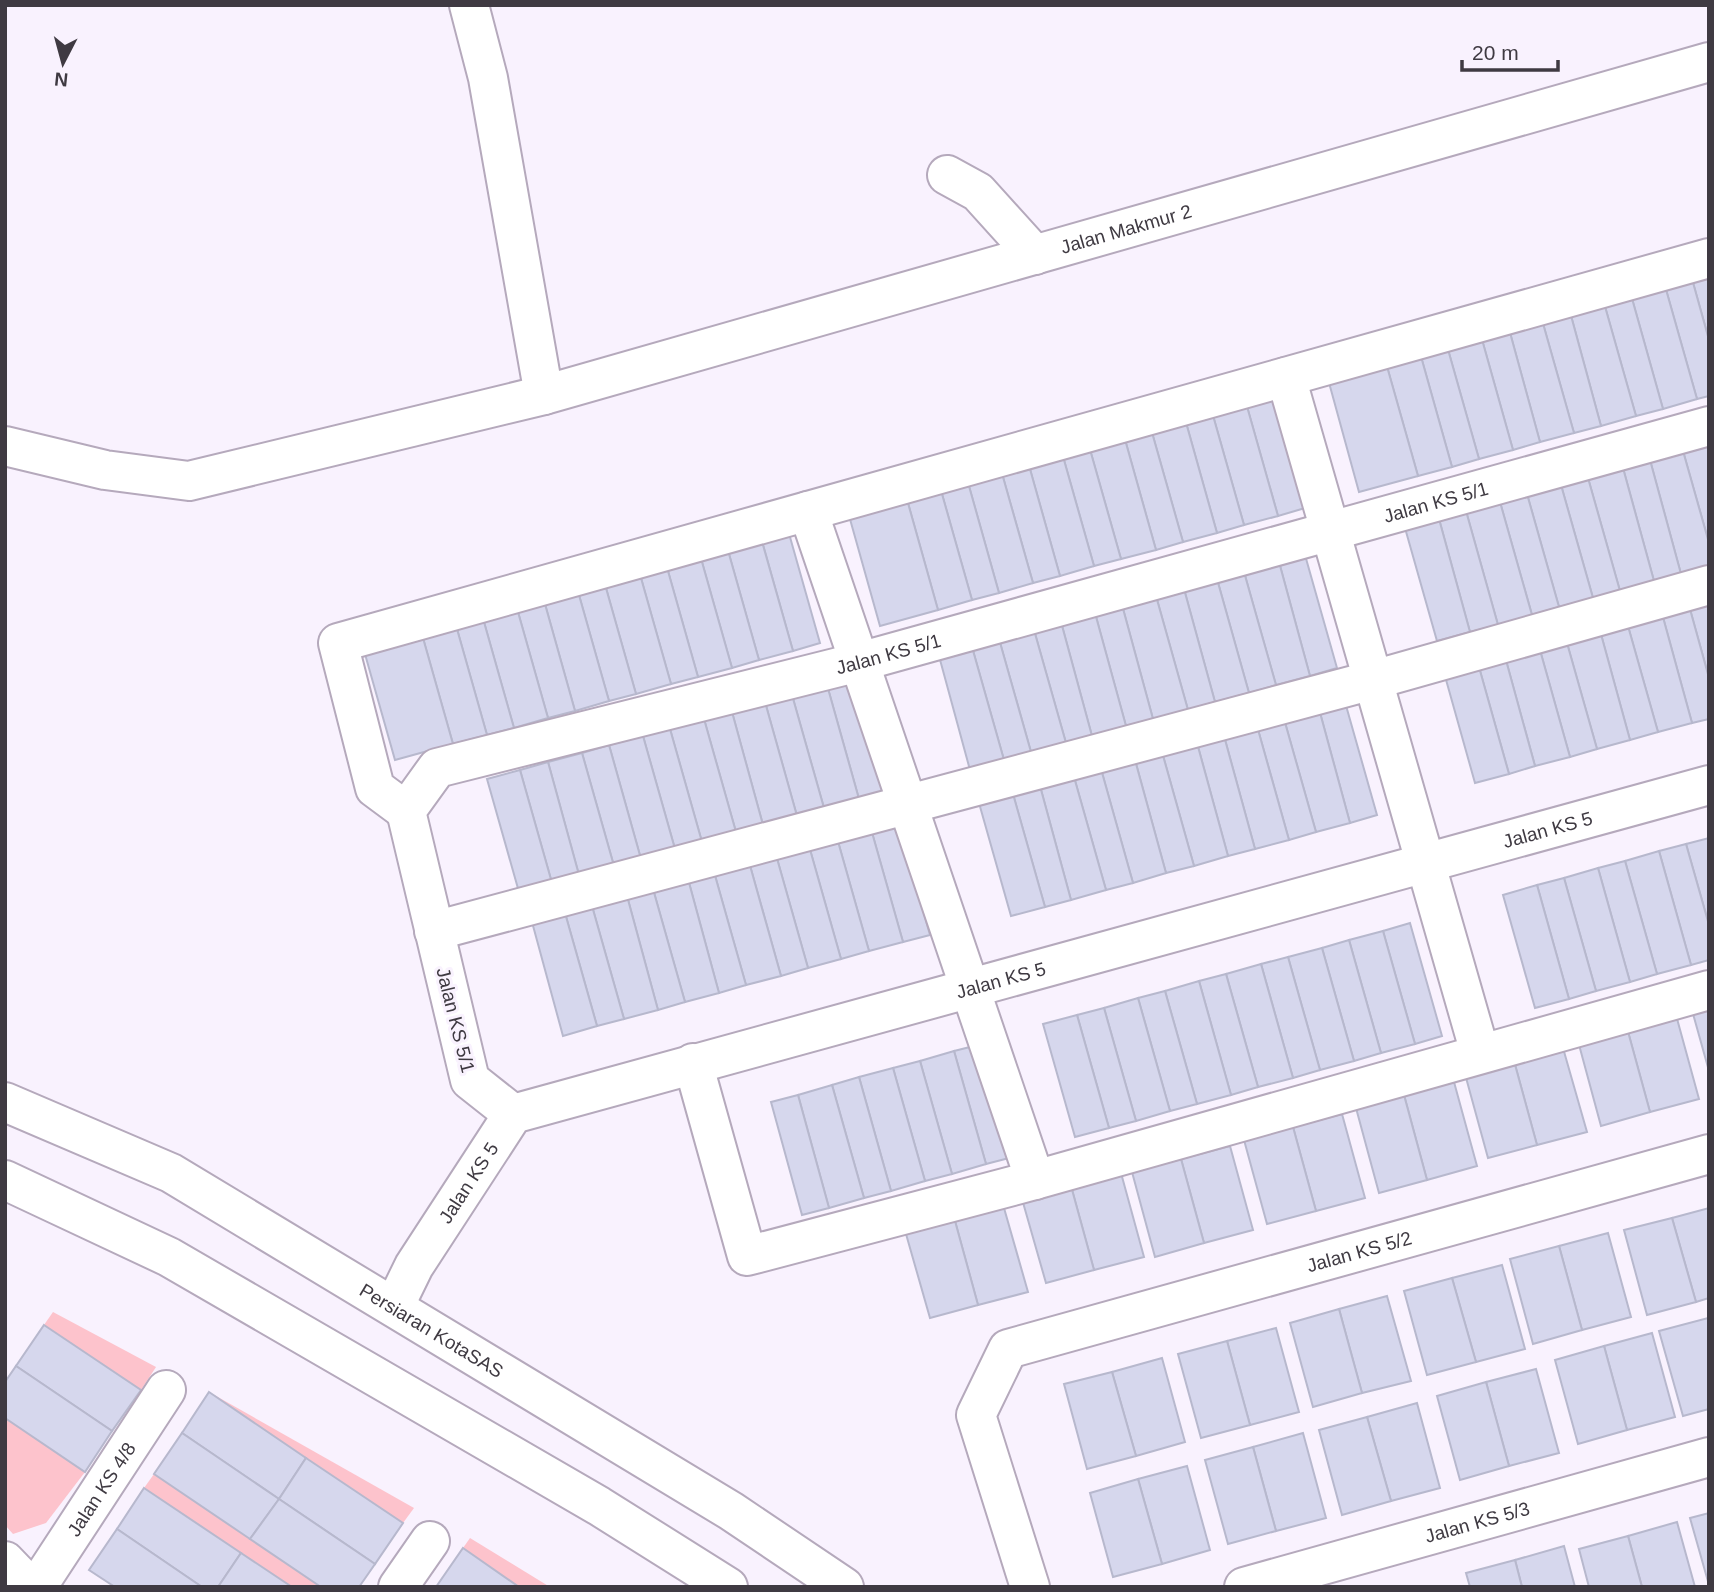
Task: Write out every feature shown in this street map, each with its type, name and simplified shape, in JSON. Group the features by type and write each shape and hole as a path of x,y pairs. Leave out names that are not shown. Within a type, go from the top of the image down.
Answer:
{"street":[{"path":"468,5 488,78 544,395"},
{"name":"Jalan Makmur 2","path":"5,446 105,470 189,481 544,395 1709,62"},
{"path":"947,175 978,192 1035,254"},
{"path":"406,811 375,788 338,643 1709,258"},
{"path":"1286,377 1480,1053"},
{"name":"Jalan KS 5/1","path":"513,1114 470,1080 406,811 437,768 859,662 1709,426"},
{"path":"808,511 1035,1180"},
{"path":"434,931 1373,680 1709,585"},
{"name":"Jalan KS 5","path":"394,1307 414,1266 513,1114 1709,785"},
{"path":"693,1063 747,1256 1035,1180 1709,990"},
{"name":"Persiaran KotaSAS","path":"5,1102 171,1173 732,1511 844,1587"},
{"name":"Jalan KS 5/2","path":"1030,1587 976,1415 1008,1349 1709,1154"},
{"path":"5,1180 180,1263 587,1500 727,1587"},
{"name":"Jalan KS 4/8","path":"37,1587 166,1390"},
{"name":"Jalan KS 5/3","path":"1244,1587 1709,1457"},
{"path":"398,1587 430,1541"},
{"path":"5,1561 30,1587"}],"shaded area":[{"path":"53,1312 156,1367 141,1390 44,1325"},
{"path":"209,1392 414,1508 403,1523"},
{"path":"5,1418 85,1472 46,1523 13,1534 5,1525"},
{"path":"154,1474 321,1587 292,1587 144,1488"},
{"path":"470,1538 550,1587 519,1587 463,1548"}],"building":[{"path":"1709,274 1709,340 1692,279"},
{"path":"1692,279 1709,340 1709,396 1697,399 1665,286"},
{"path":"1665,286 1697,399 1663,409 1631,295"},
{"path":"1631,295 1663,409 1636,416 1604,303"},
{"path":"1604,303 1636,416 1601,426 1570,312"},
{"path":"1570,312 1601,426 1574,433 1542,320"},
{"path":"1542,320 1574,433 1540,442 1509,329"},
{"path":"1509,329 1540,442 1513,450 1481,336"},
{"path":"1481,336 1513,450 1479,459 1447,346"},
{"path":"1447,346 1479,459 1452,467 1420,353"},
{"path":"1420,353 1452,467 1418,476 1386,363"},
{"path":"1386,363 1418,476 1359,492 1328,379"},
{"path":"1273,395 1305,508 1278,516 1246,403"},
{"path":"1246,403 1278,516 1244,525 1212,412"},
{"path":"1212,412 1244,525 1217,533 1185,419"},
{"path":"1185,419 1217,533 1183,542 1151,429"},
{"path":"1151,429 1183,542 1156,550 1124,436"},
{"path":"1124,436 1156,550 1121,559 1089,446"},
{"path":"1709,444 1709,543 1683,451"},
{"path":"1089,446 1121,559 1094,566 1062,453"},
{"path":"1683,451 1709,543 1709,567 1681,574 1650,460"},
{"path":"1062,453 1094,566 1060,576 1028,462"},
{"path":"1650,460 1681,574 1654,581 1623,468"},
{"path":"1028,462 1060,576 1033,583 1001,470"},
{"path":"1623,468 1654,581 1620,591 1588,478"},
{"path":"1001,470 1033,583 999,593 967,479"},
{"path":"1588,478 1620,591 1593,598 1561,485"},
{"path":"967,479 999,593 972,600 940,487"},
{"path":"1561,485 1593,598 1559,607 1527,494"},
{"path":"940,487 972,600 938,610 906,496"},
{"path":"1527,494 1559,607 1532,615 1500,502"},
{"path":"906,496 938,610 880,626 848,512"},
{"path":"1500,502 1532,615 1498,625 1466,511"},
{"path":"1466,511 1498,625 1470,632 1439,519"},
{"path":"1439,519 1470,632 1437,641 1405,528"},
{"path":"788,530 820,643 793,651 761,538"},
{"path":"761,538 793,651 759,660 727,547"},
{"path":"727,547 759,660 732,668 700,555"},
{"path":"700,555 732,668 698,677 666,564"},
{"path":"1305,555 1337,668 1310,676 1279,562"},
{"path":"1279,562 1310,676 1276,685 1244,572"},
{"path":"666,564 698,677 671,684 639,571"},
{"path":"639,571 671,684 636,694 604,581"},
{"path":"1244,572 1276,685 1249,693 1217,579"},
{"path":"1217,579 1249,693 1215,702 1184,589"},
{"path":"604,581 636,694 609,701 577,588"},
{"path":"577,588 609,701 575,711 543,597"},
{"path":"1184,589 1215,702 1188,710 1156,596"},
{"path":"1156,596 1188,710 1153,719 1122,605"},
{"path":"1709,596 1709,678 1688,602"},
{"path":"543,597 575,711 548,718 516,605"},
{"path":"1688,602 1709,678 1709,719 1692,723 1661,610"},
{"path":"516,605 548,718 514,728 482,615"},
{"path":"1122,605 1153,719 1126,726 1095,613"},
{"path":"1661,610 1692,723 1658,732 1626,619"},
{"path":"1095,613 1126,726 1092,736 1061,622"},
{"path":"482,615 514,728 487,735 455,622"},
{"path":"1626,619 1658,732 1630,740 1599,627"},
{"path":"455,622 487,735 453,744 421,631"},
{"path":"1061,622 1092,736 1066,743 1034,630"},
{"path":"1599,627 1630,740 1597,749 1565,636"},
{"path":"1034,630 1066,743 1031,752 999,639"},
{"path":"421,631 453,744 395,760 363,647"},
{"path":"1565,636 1597,749 1570,757 1538,643"},
{"path":"999,639 1031,752 1004,760 972,647"},
{"path":"1538,643 1570,757 1535,766 1504,653"},
{"path":"972,647 1004,760 970,770 939,656"},
{"path":"1504,653 1535,766 1509,774 1477,660"},
{"path":"1477,660 1509,774 1475,783 1443,669"},
{"path":"854,678 886,791 859,799 827,685"},
{"path":"827,685 859,799 824,808 792,695"},
{"path":"792,695 824,808 797,816 765,702"},
{"path":"765,702 797,816 763,825 732,712"},
{"path":"1345,702 1377,815 1350,823 1319,709"},
{"path":"1319,709 1350,823 1316,832 1284,719"},
{"path":"732,712 763,825 736,832 704,719"},
{"path":"704,719 736,832 702,842 670,729"},
{"path":"1284,719 1316,832 1289,840 1257,726"},
{"path":"1257,726 1289,840 1255,849 1224,736"},
{"path":"670,729 702,842 675,849 643,736"},
{"path":"643,736 675,849 641,859 609,745"},
{"path":"1224,736 1255,849 1228,856 1197,743"},
{"path":"1197,743 1228,856 1194,866 1162,752"},
{"path":"609,745 641,859 614,866 582,753"},
{"path":"1162,752 1194,866 1166,873 1135,760"},
{"path":"582,753 614,866 579,875 548,762"},
{"path":"1135,760 1166,873 1133,883 1101,769"},
{"path":"548,762 579,875 552,883 520,770"},
{"path":"1101,769 1133,883 1106,890 1074,777"},
{"path":"520,770 552,883 519,892 487,779"},
{"path":"1074,777 1106,890 1071,900 1040,786"},
{"path":"1040,786 1071,900 1045,907 1013,794"},
{"path":"1013,794 1045,907 1011,916 979,803"},
{"path":"898,821 930,935 903,942 871,829"},
{"path":"871,829 903,942 869,951 837,838"},
{"path":"837,838 869,951 841,959 809,846"},
{"path":"1709,838 1709,925 1686,844"},
{"path":"1686,844 1709,925 1709,960 1691,965 1659,851"},
{"path":"809,846 841,959 808,968 776,855"},
{"path":"1659,851 1691,965 1657,974 1625,861"},
{"path":"776,855 808,968 781,976 749,862"},
{"path":"1625,861 1657,974 1630,982 1598,868"},
{"path":"749,862 781,976 746,985 714,872"},
{"path":"1598,868 1630,982 1596,991 1564,878"},
{"path":"714,872 746,985 719,993 688,879"},
{"path":"1564,878 1596,991 1569,999 1537,885"},
{"path":"688,879 719,993 685,1002 653,889"},
{"path":"1537,885 1569,999 1535,1008 1503,895"},
{"path":"653,889 685,1002 658,1010 627,896"},
{"path":"627,896 658,1010 624,1019 592,906"},
{"path":"592,906 624,1019 597,1026 565,913"},
{"path":"565,913 597,1026 563,1036 532,922"},
{"path":"1410,923 1442,1036 1415,1044 1383,931"},
{"path":"1383,931 1415,1044 1381,1053 1349,940"},
{"path":"1349,940 1381,1053 1354,1061 1322,948"},
{"path":"1322,948 1354,1061 1320,1070 1288,957"},
{"path":"1288,957 1320,1070 1293,1078 1261,964"},
{"path":"1261,964 1293,1078 1258,1087 1226,974"},
{"path":"1226,974 1258,1087 1231,1095 1199,981"},
{"path":"1199,981 1231,1095 1197,1104 1165,991"},
{"path":"1165,991 1197,1104 1170,1111 1138,998"},
{"path":"1138,998 1170,1111 1136,1121 1104,1008"},
{"path":"1709,998 1709,1071 1690,1003"},
{"path":"1104,1008 1136,1121 1109,1128 1077,1015"},
{"path":"1077,1015 1109,1128 1075,1137 1043,1024"},
{"path":"1676,1015 1699,1099 1650,1112 1627,1028"},
{"path":"1627,1028 1650,1112 1601,1126 1578,1041"},
{"path":"982,1044 1013,1157 986,1164 954,1051"},
{"path":"1563,1048 1587,1132 1537,1145 1514,1061"},
{"path":"954,1051 986,1164 952,1174 920,1061"},
{"path":"920,1061 952,1174 925,1181 893,1068"},
{"path":"1514,1061 1537,1145 1488,1158 1465,1074"},
{"path":"893,1068 925,1181 891,1191 859,1077"},
{"path":"859,1077 891,1191 864,1198 832,1085"},
{"path":"1454,1082 1477,1166 1427,1180 1404,1095"},
{"path":"832,1085 864,1198 829,1208 798,1095"},
{"path":"798,1095 829,1208 802,1215 771,1102"},
{"path":"1404,1095 1427,1180 1379,1193 1356,1108"},
{"path":"1342,1114 1365,1198 1316,1211 1293,1127"},
{"path":"1293,1127 1316,1211 1267,1224 1244,1140"},
{"path":"1230,1146 1253,1230 1204,1243 1181,1159"},
{"path":"1181,1159 1204,1243 1155,1257 1132,1172"},
{"path":"1121,1173 1144,1257 1094,1270 1071,1186"},
{"path":"1071,1186 1094,1270 1046,1283 1022,1199"},
{"path":"1004,1208 1028,1292 978,1305 955,1221"},
{"path":"1709,1208 1709,1298 1696,1302 1672,1218"},
{"path":"1672,1218 1696,1302 1647,1315 1624,1230"},
{"path":"955,1221 978,1305 930,1318 906,1234"},
{"path":"1608,1233 1631,1317 1582,1330 1559,1246"},
{"path":"1559,1246 1582,1330 1533,1344 1510,1259"},
{"path":"1502,1265 1525,1349 1476,1362 1452,1278"},
{"path":"1452,1278 1476,1362 1427,1375 1404,1291"},
{"path":"1387,1296 1411,1381 1362,1393 1339,1309"},
{"path":"1339,1309 1362,1393 1313,1407 1290,1323"},
{"path":"1708,1318 1709,1409 1683,1416 1659,1331"},
{"path":"44,1325 141,1390 112,1431 16,1366"},
{"path":"1276,1328 1299,1412 1250,1425 1227,1341"},
{"path":"1652,1333 1675,1417 1627,1430 1604,1346"},
{"path":"1227,1341 1250,1425 1201,1438 1178,1354"},
{"path":"1604,1346 1627,1430 1578,1444 1555,1360"},
{"path":"1162,1358 1185,1442 1136,1456 1112,1372"},
{"path":"16,1366 112,1431 85,1472 5,1418 5,1382"},
{"path":"1536,1369 1559,1453 1509,1466 1486,1382"},
{"path":"1112,1372 1136,1456 1087,1469 1064,1384"},
{"path":"1486,1382 1509,1466 1460,1480 1437,1396"},
{"path":"209,1392 306,1458 279,1499 182,1433"},
{"path":"1417,1403 1440,1488 1391,1501 1367,1417"},
{"path":"1367,1417 1391,1501 1342,1515 1319,1430"},
{"path":"182,1433 279,1499 250,1539 154,1474"},
{"path":"1303,1433 1326,1518 1276,1531 1253,1447"},
{"path":"1253,1447 1276,1531 1228,1544 1205,1460"},
{"path":"306,1458 403,1523 375,1564 279,1499"},
{"path":"1187,1466 1210,1550 1162,1564 1138,1479"},
{"path":"1138,1479 1162,1564 1113,1577 1090,1493"},
{"path":"144,1488 241,1553 218,1587 202,1587 117,1529"},
{"path":"279,1499 375,1564 359,1587 321,1587 250,1539"},
{"path":"1709,1513 1709,1585 1690,1518"},
{"path":"1677,1522 1695,1587 1642,1587 1628,1536"},
{"path":"117,1529 202,1587 115,1587 89,1570"},
{"path":"1628,1536 1642,1587 1589,1587 1579,1549"},
{"path":"1564,1546 1575,1587 1522,1587 1515,1560"},
{"path":"463,1548 519,1587 436,1587"},
{"path":"241,1553 292,1587 218,1587"},
{"path":"1515,1560 1522,1587 1470,1587 1466,1573"}]}
